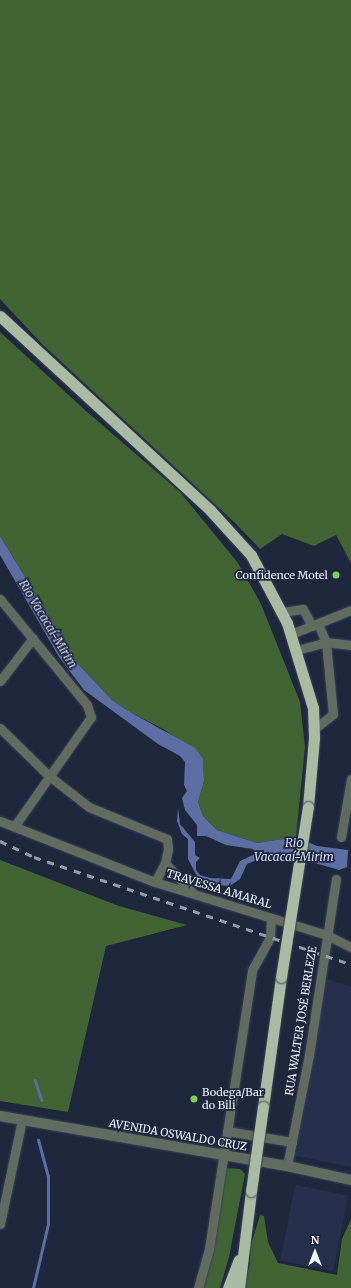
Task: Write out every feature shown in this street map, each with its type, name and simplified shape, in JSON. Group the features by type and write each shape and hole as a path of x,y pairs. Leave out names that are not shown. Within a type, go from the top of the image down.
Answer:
{"highway":[{"path":"0,316 210,510 252,555 283,612 297,650 313,708 314,729 308,807 281,977 239,1288"},
{"path":"228,1288 244,1246"}],"street":[{"path":"0,599 87,705 91,717 48,775 14,827"},
{"path":"283,612 303,609 326,642 333,714 314,729"},
{"path":"291,634 351,610"},
{"path":"0,681 33,638"},
{"path":"297,650 326,642 351,645"},
{"name":"TRAVESSA AMARAL","path":"0,728 48,775 89,807 167,839 168,849 165,863 155,882 327,935 351,947"},
{"path":"341,837 351,779"},
{"path":"0,821 155,882"},
{"path":"165,863 194,894"},
{"name":"RUA WALTER JOSÉ BERLEZE","path":"287,1166 310,1055 336,879"},
{"path":"198,1288 209,1250 252,970 270,937 271,918"},
{"name":"AVENIDA OSWALDO CRUZ","path":"0,1116 287,1166 351,1180"},
{"path":"0,1224 22,1120"},
{"path":"227,1131 292,1142"}],"shaded area":[{"path":"324,978 351,987 351,1167 292,1155"},
{"path":"295,1185 348,1195 333,1271 280,1261"}],"green space":[{"path":"0,0 351,0 351,563 336,535 314,546 282,534 260,549 234,522 41,343 0,299"},
{"path":"0,332 86,411 180,492 238,563 261,604 300,702 305,747 296,837 257,843 217,830 203,816 198,802 204,781 203,759 165,730 130,712 112,700 78,664 0,536"},
{"path":"0,860 119,906 187,925 106,946 68,1112 0,1101"},
{"path":"227,1168 240,1169 245,1174 229,1257 220,1288 199,1288 223,1186 224,1171"},
{"path":"260,1215 264,1216 268,1242 278,1263 337,1275 342,1239 351,1219 351,1288 244,1288 250,1263 250,1248"}],"water":[{"name":"Rio Vacacaí-Mirim","path":"0,536 78,664 112,700 130,712 195,748 203,759 204,781 198,802 203,816 217,830 257,843 296,837 317,846 348,850 347,867 339,870 315,863 259,859 247,864 240,879 230,886 201,884 188,859 188,839 182,834 177,821 178,808 180,824 195,842 195,855 200,858 196,862 196,870 200,875 210,878 231,879 240,861 255,854 253,849 226,845 206,836 197,836 197,825 185,810 182,798 187,791 184,785 185,762 180,756 158,744 84,690 59,657 0,555"}],"waterway":[{"path":"35,1080 42,1100"},
{"path":"33,1288 48,1224 48,1177 38,1140"}],"railway":[{"path":"0,841 34,857 351,964"}],"place":[{"name":"Confidence Motel","path":"336,575"},
{"name":"Bodega/Bar do Bili","path":"194,1099"}]}
